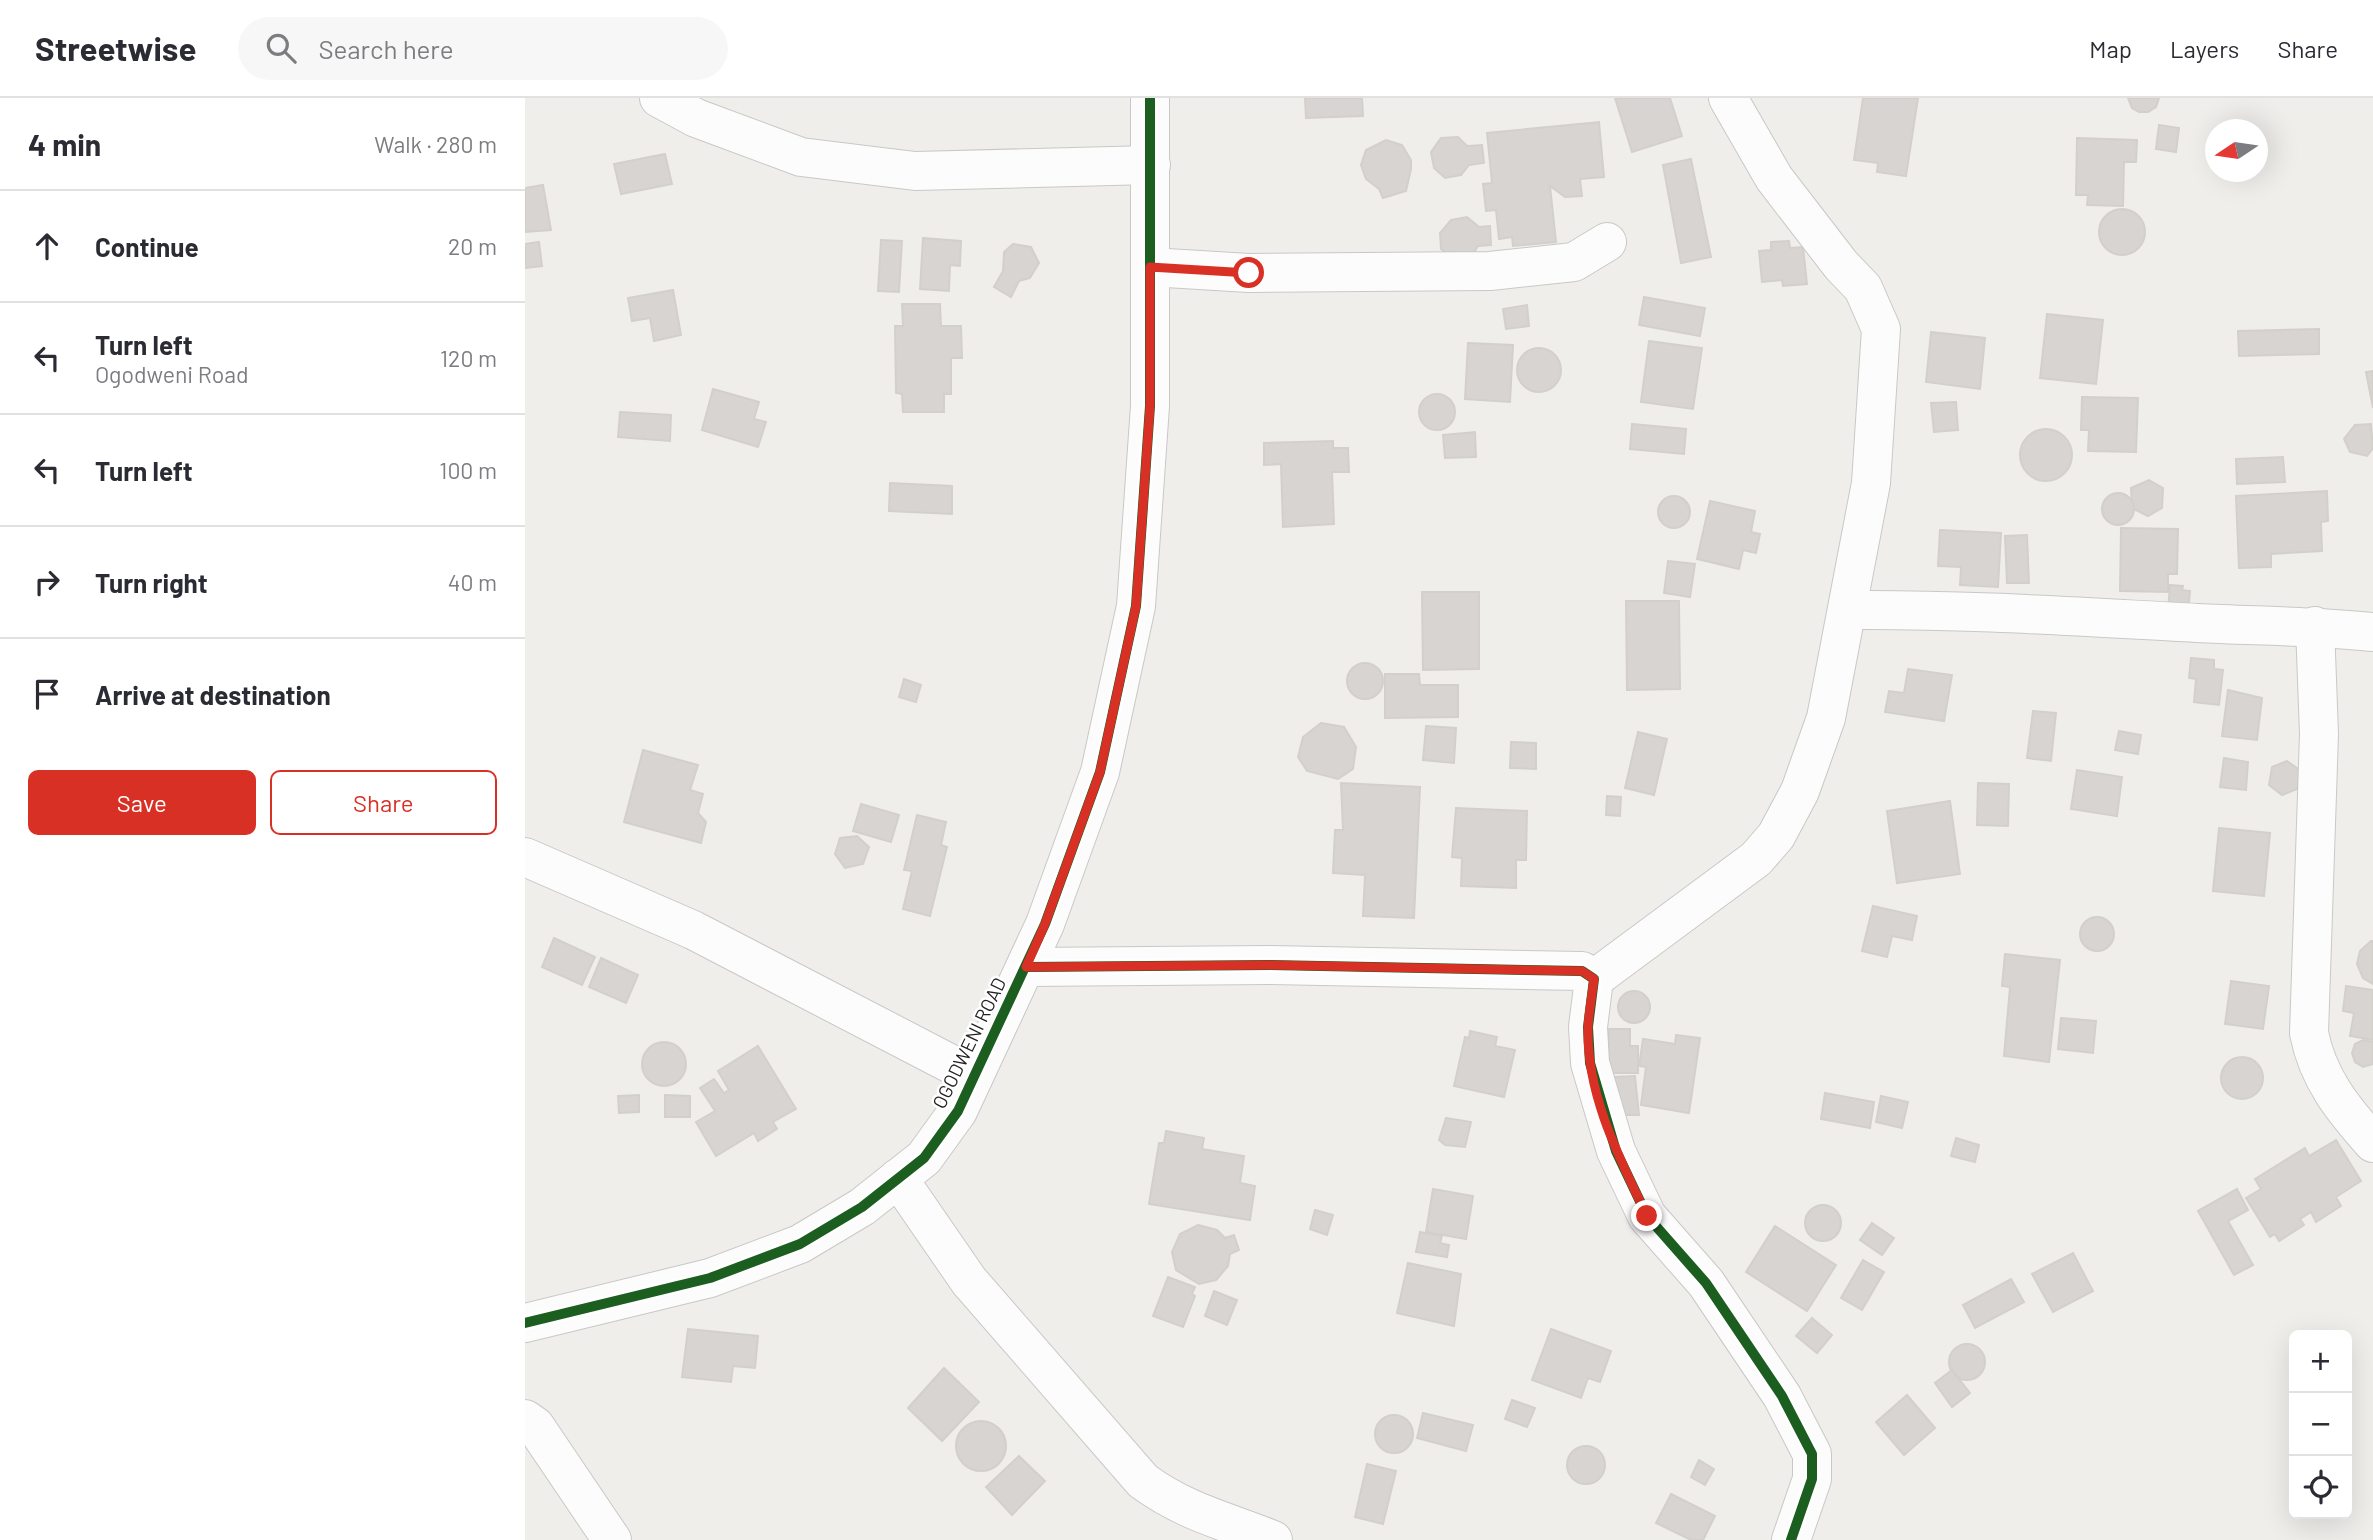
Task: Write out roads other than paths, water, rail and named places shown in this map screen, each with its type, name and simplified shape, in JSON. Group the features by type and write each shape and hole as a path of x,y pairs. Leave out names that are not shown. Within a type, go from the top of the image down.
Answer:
{"street":[{"path":"659,98 696,118 801,157 915,170 1151,165"},
{"name":"OGODWENI ROAD","path":"525,1324 710,1278 800,1244 862,1206 898,1178 930,1148 958,1111 1045,924 1100,772 1136,606 1150,406 1150,98"},
{"path":"1728,98 1774,178 1841,265 1863,288 1881,329 1871,484 1849,610 1826,718 1800,791 1776,836 1756,859 1594,979 1588,1027 1590,1063 1616,1151 1647,1216 1706,1283 1782,1396 1812,1454 1812,1479 1791,1540"},
{"path":"1150,267 1249,273 1490,271 1574,262 1607,242"},
{"path":"1849,610 2315,626 2373,632"},
{"path":"2315,626 2319,734 2309,1033 2322,1077 2345,1111 2373,1143"},
{"path":"525,857 693,930 974,1076"},
{"path":"1026,967 1270,965 1582,971 1594,979"},
{"path":"898,1178 969,1281 1143,1481 1169,1501 1200,1515 1273,1540"},
{"path":"525,1419 535,1426 612,1540"}]}
